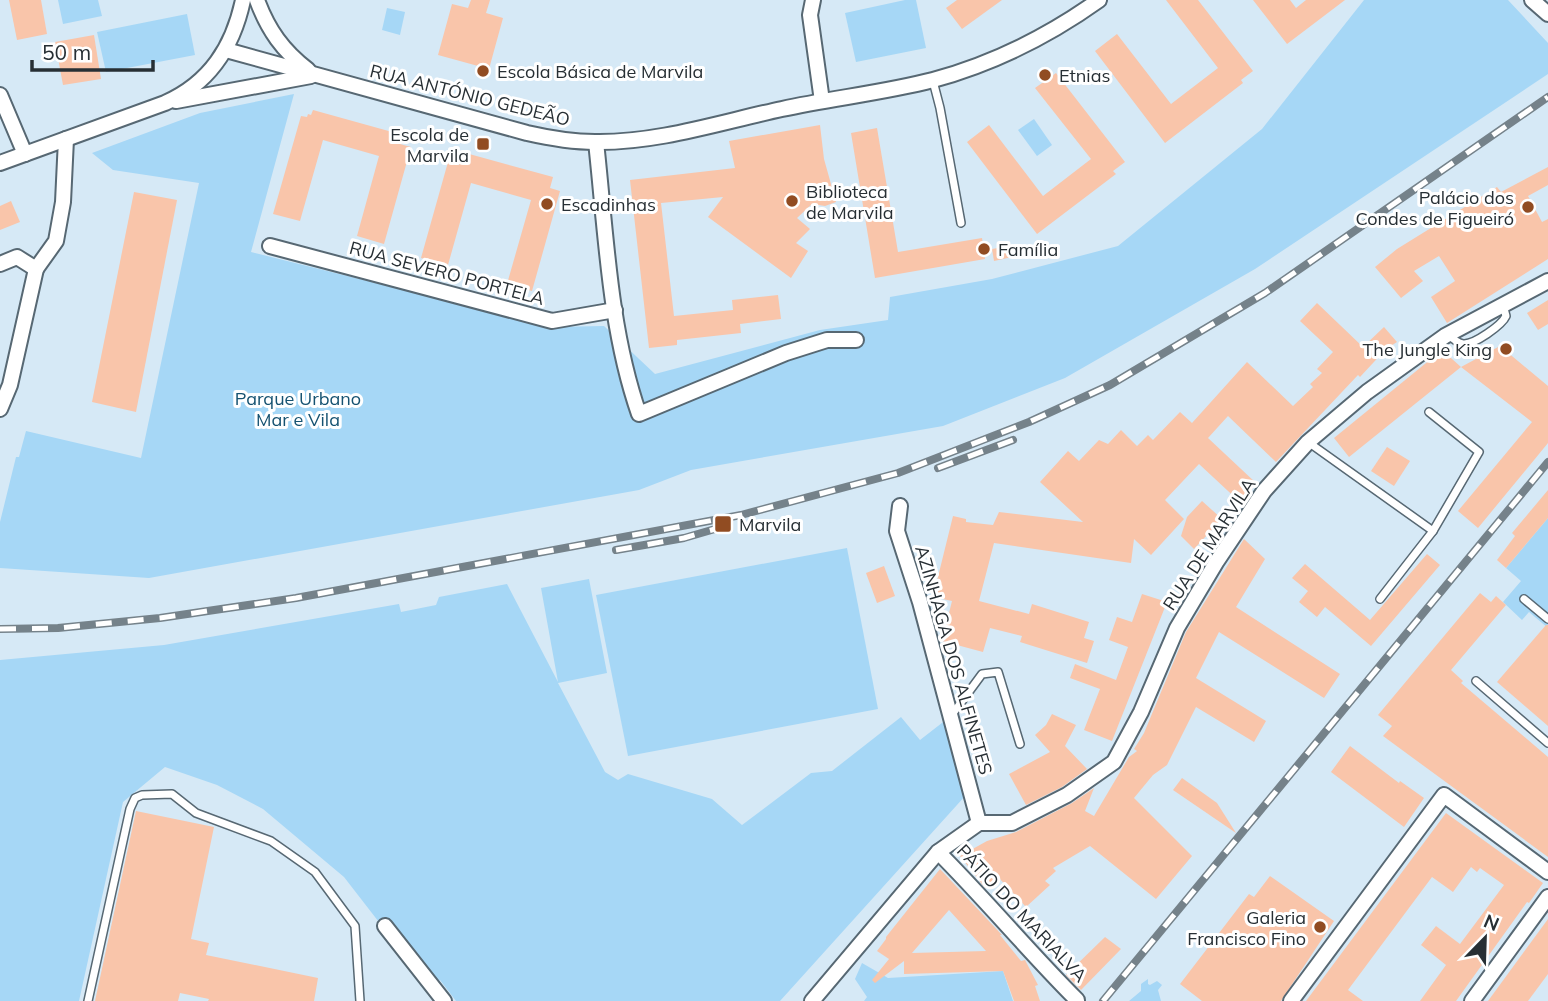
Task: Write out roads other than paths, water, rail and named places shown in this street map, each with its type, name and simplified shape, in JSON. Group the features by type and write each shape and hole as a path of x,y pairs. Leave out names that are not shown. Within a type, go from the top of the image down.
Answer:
{"street":[{"path":"0,163 176,98 201,81 226,50 243,0"},
{"name":"RUA ANTÓNIO GEDEÃO","path":"257,0 279,45 314,75"},
{"path":"813,0 810,15 822,101"},
{"name":"RUA ANTÓNIO GEDEÃO","path":"226,50 527,133 596,142 654,137 933,80 964,71 1050,32 1099,0"},
{"path":"1532,0 1548,14"},
{"name":"RUA ANTÓNIO GEDEÃO","path":"165,103 314,75"},
{"path":"0,95 25,154"},
{"path":"0,409 10,385 36,268 56,241 63,202 66,139"},
{"path":"596,142 615,310 628,384 639,414 786,353 827,340 856,340"},
{"name":"RUA SEVERO PORTELA","path":"270,246 552,321 615,310"},
{"path":"0,264 17,257 36,268"},
{"name":"RUA DE MARVILA","path":"979,823 1012,823 1067,795 1114,762 1141,712 1177,628 1217,561 1264,491 1308,442 1367,392 1448,334 1548,281"},
{"name":"AZINHAGA DOS ALFINETES","path":"901,506 897,531 920,602 979,823"},
{"path":"1291,1001 1444,795 1548,872"},
{"path":"812,1001 938,852 979,823"},
{"name":"PÁTIO DO MARIALVA","path":"938,852 1077,1000"},
{"path":"1472,1001 1548,897"},
{"path":"385,926 444,1001"}],"lane":[{"path":"933,80 961,223"},
{"path":"1380,599 1433,531 1479,452 1429,412"},
{"path":"1308,442 1433,531"},
{"path":"1524,599 1548,619"},
{"path":"951,717 982,674 998,672 1020,744"},
{"path":"1476,681 1548,743"},
{"path":"88,1001 130,809 135,798 142,795 172,794 196,813 271,841 315,872 355,926 360,1001"}],"railway":[{"path":"0,629 58,628 160,618 296,598 741,515 898,473 1029,422 1110,385 1265,293 1548,97"},
{"path":"938,468 1013,440"},
{"path":"1103,1001 1548,462"},
{"path":"616,550 684,538 715,529"}],"place":[{"name":"Escola Básica de Marvila","path":"483,71"},
{"name":"Etnias","path":"1045,75"},
{"name":"Escola de Marvila","path":"483,144"},
{"name":"Biblioteca de Marvila","path":"792,201"},
{"name":"Escadinhas","path":"547,204"},
{"name":"Palácio dos Condes de Figueiró","path":"1528,207"},
{"name":"Família","path":"984,249"},
{"name":"The Jungle King","path":"1506,349"},
{"name":"Marvila","path":"723,524"},
{"name":"Galeria Francisco Fino","path":"1320,927"}],"park label":[{"name":"Parque Urbano Mar e Vila","path":"298,408"}]}
